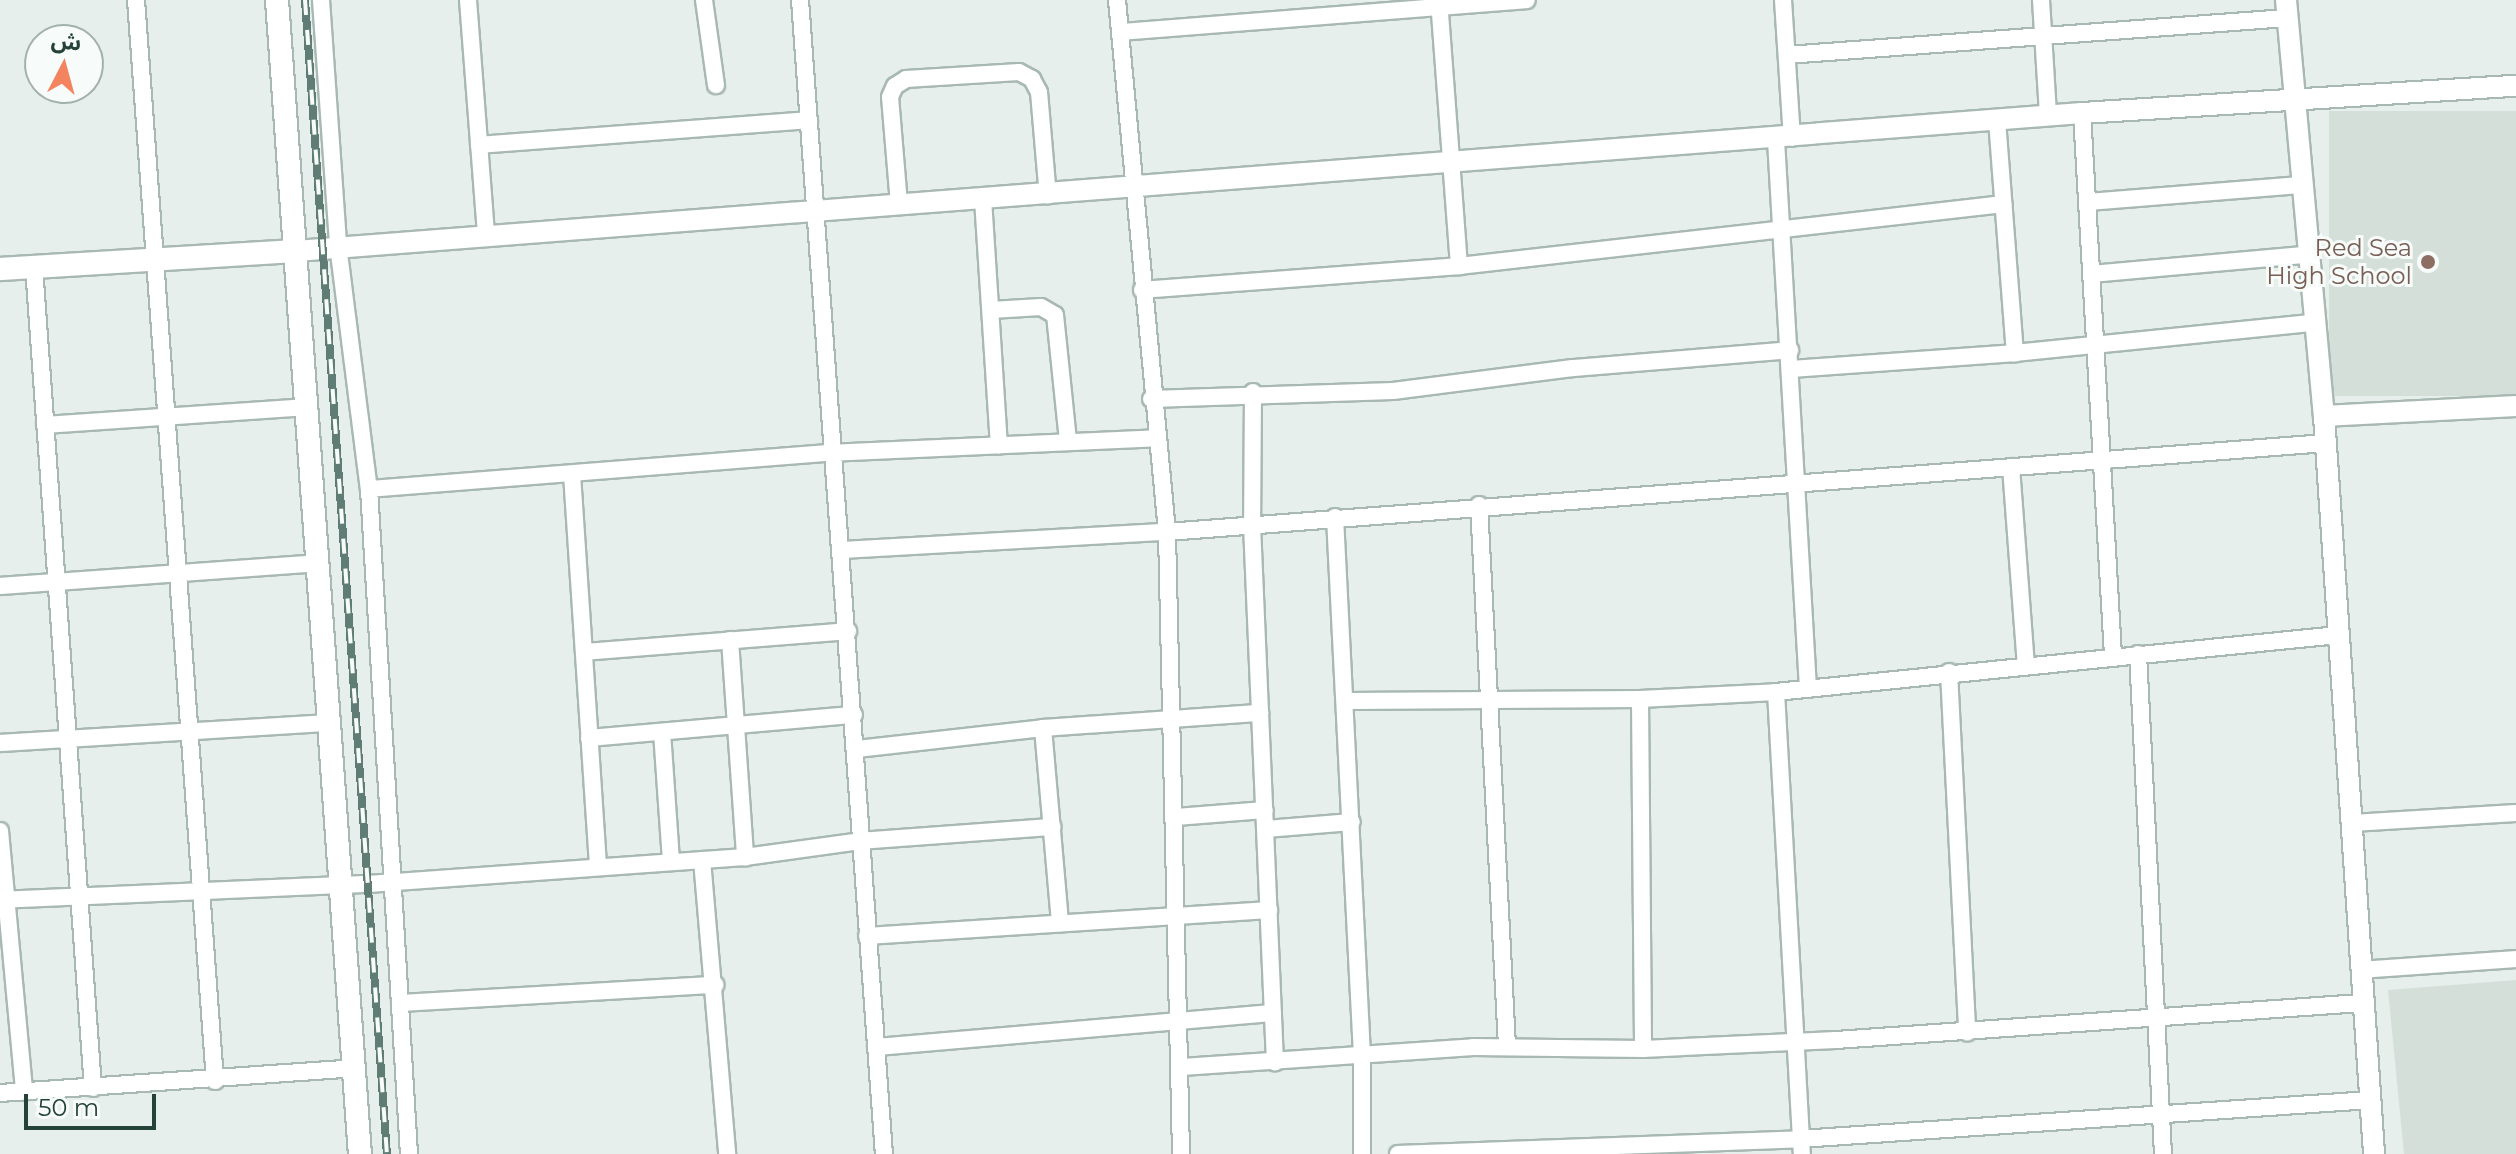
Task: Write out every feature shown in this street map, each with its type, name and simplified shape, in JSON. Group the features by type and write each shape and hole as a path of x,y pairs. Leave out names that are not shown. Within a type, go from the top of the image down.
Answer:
{"main road":[{"path":"277,0 360,1154"},
{"path":"0,269 296,251"}],"street":[{"path":"136,0 215,1081"},
{"path":"321,0 338,245 369,489 409,1154"},
{"path":"468,0 486,233"},
{"path":"704,0 716,85"},
{"path":"800,0 830,453 848,631 860,841 884,1154"},
{"path":"1117,0 1151,399 1167,532 1174,718 1175,914 1182,1067 1181,1154"},
{"path":"1121,32 1439,4 1527,0"},
{"path":"1783,0 1787,55 1784,233 1808,689"},
{"path":"2041,0 2048,116"},
{"path":"1439,4 1459,266"},
{"path":"1787,55 2286,9 2312,323 2324,416 2361,1003 2374,1154"},
{"path":"899,204 890,97 895,86 906,79 1019,72 1032,79 1039,92 1048,196"},
{"path":"296,251 486,233 816,208 1048,196 2082,113 2293,103 2516,86"},
{"path":"2082,113 2113,656"},
{"path":"479,145 809,120"},
{"path":"1997,120 2015,353"},
{"path":"2088,202 2300,185"},
{"path":"983,199 999,445"},
{"path":"1142,290 1459,266 1784,233 2003,204"},
{"path":"2091,274 2306,255"},
{"path":"34,267 93,1088"},
{"path":"991,310 1041,307 1055,315 1068,441"},
{"path":"1792,369 2015,353 2312,323"},
{"path":"1151,399 1253,392 1393,391 1790,350"},
{"path":"1253,392 1252,525 1275,1063"},
{"path":"2324,416 2516,406"},
{"path":"45,425 307,407"},
{"path":"369,489 830,453 1155,438"},
{"path":"841,550 1167,532 1796,480 2326,443"},
{"path":"2011,467 2026,665"},
{"path":"572,474 598,867"},
{"path":"1479,505 1507,1046"},
{"path":"1335,517 1347,701 1362,1055 1362,1154"},
{"path":"0,586 319,563"},
{"path":"584,652 848,631"},
{"path":"1347,701 1640,699 1776,692 1949,672 2338,635"},
{"path":"730,640 745,857"},
{"path":"2138,654 2163,1154"},
{"path":"1949,672 1967,1033"},
{"path":"1776,692 1801,1146"},
{"path":"1640,699 1643,1049"},
{"path":"857,749 1043,728 1260,713"},
{"path":"589,738 854,715"},
{"path":"0,743 329,723"},
{"path":"1043,728 1060,923"},
{"path":"662,732 671,862"},
{"path":"1176,817 1265,810"},
{"path":"2352,823 2516,813"},
{"path":"1266,829 1352,822"},
{"path":"3,900 393,881 702,860 860,841 1052,827"},
{"path":"0,831 3,900 24,1092"},
{"path":"702,860 727,1154"},
{"path":"867,936 1269,910"},
{"path":"2360,970 2516,959"},
{"path":"400,1003 715,985"},
{"path":"1182,1067 1507,1046 1643,1049 1967,1033 2361,1003"},
{"path":"876,1047 1179,1024 1273,1013"},
{"path":"0,1093 215,1081 354,1068"},
{"path":"1398,1154 1801,1146 2370,1100"}],"shaded area":[{"name":"Red Sea High School","path":"2329,111 2516,111 2516,396 2329,396"},
{"path":"2516,980 2516,1154 2404,1154 2388,990"}],"railway":[{"path":"305,0 387,1154"}],"place":[{"name":"Red Sea High School","path":"2428,262"}]}
